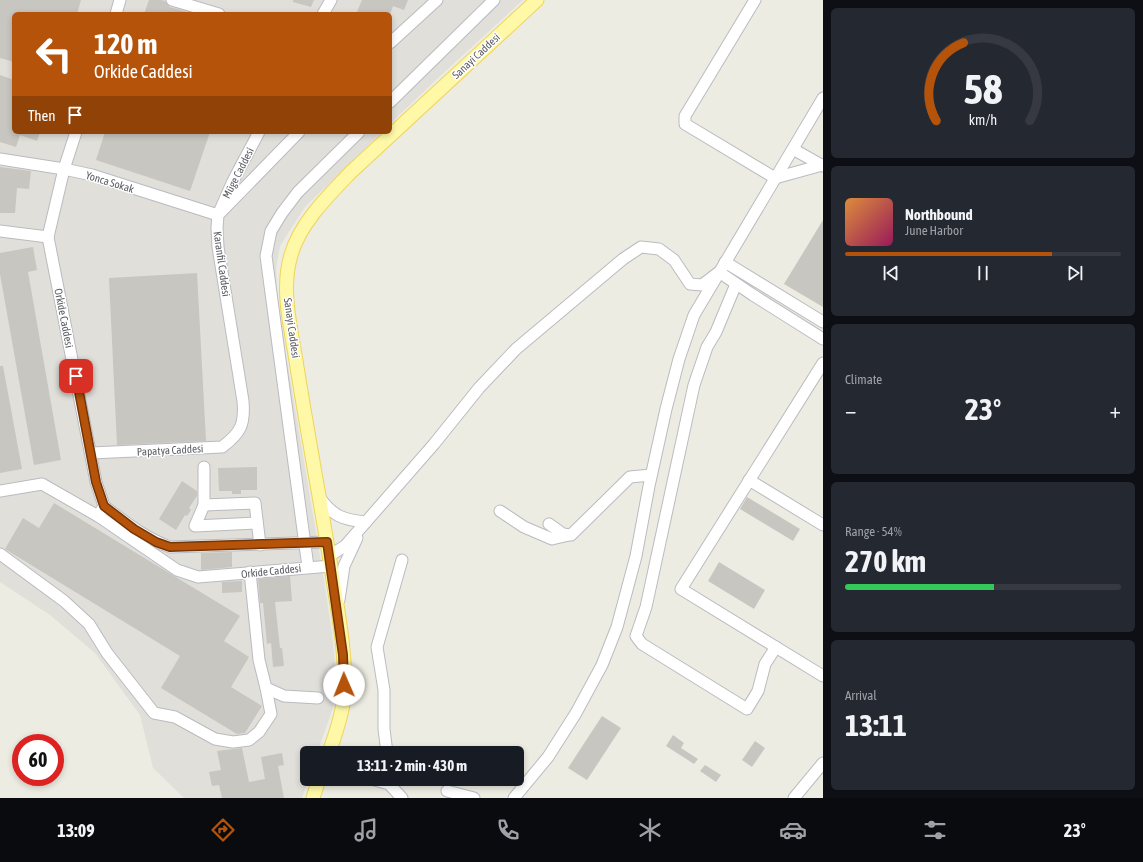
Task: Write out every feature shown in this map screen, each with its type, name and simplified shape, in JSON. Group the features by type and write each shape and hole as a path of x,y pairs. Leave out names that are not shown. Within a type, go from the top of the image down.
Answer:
{"main road":[{"name":"Sanayi Caddesi","path":"331,746 340,720 344,698 344,670 338,610 287,302 287,278 291,255 296,240 319,206 351,172 537,0"},
{"path":"313,798 317,786"}],"street":[{"path":"117,12 120,0"},
{"path":"172,0 212,12"},
{"path":"324,12 331,0"},
{"path":"392,41 436,0"},
{"path":"392,100 494,0"},
{"path":"755,0 685,116 685,124 775,178 822,165"},
{"path":"514,798 548,757 576,713 602,665 617,627 636,556 651,475 666,409 679,359 694,315 823,98"},
{"name":"Orkide Caddesi","path":"75,134 64,169 48,237 96,482 104,506"},
{"name":"Müge Caddesi","path":"218,215 233,181 258,134"},
{"path":"218,215 297,134"},
{"path":"308,567 266,256 271,231 282,213 298,192 357,134"},
{"path":"793,149 822,165"},
{"name":"Yonca Sokak","path":"0,159 92,175 218,215"},
{"name":"Karanfil Caddesi","path":"218,215 218,247 243,401 244,414 242,428"},
{"path":"0,231 48,237"},
{"path":"330,561 366,522 479,388 516,349 623,259 641,247 660,249 674,260 690,284 702,285 719,272"},
{"path":"726,262 823,322"},
{"path":"719,272 823,339"},
{"path":"736,284 716,332 707,347 694,385 646,606 636,636 642,644 747,709 758,691 764,664 776,647"},
{"path":"823,363 681,589 823,676"},
{"name":"Papatya Caddesi","path":"91,453 222,447 233,439 242,428"},
{"path":"204,467 204,505 195,526 257,523"},
{"path":"500,511 524,527 552,539 569,535 630,477 651,475"},
{"path":"749,480 823,525"},
{"name":"Orkide Caddesi","path":"0,491 42,484 98,516 177,570 198,577 308,567 330,561"},
{"path":"320,498 329,510 338,516 350,521 366,522"},
{"path":"204,505 255,503 260,545"},
{"path":"98,516 104,506 134,529 156,542 170,547 327,542"},
{"path":"338,610 344,566 352,547 366,522"},
{"path":"549,524 563,534 569,535"},
{"path":"0,554 64,601 90,624 107,653 154,713 175,717 215,739 233,742 249,740 259,732 271,714 259,660 250,572"},
{"path":"386,746 384,729 384,690 377,647 402,560"},
{"path":"266,688 284,696 318,698"},
{"path":"794,798 823,763"},
{"path":"392,786 402,798"},
{"path":"447,790 474,798"}],"shaded area":[{"path":"0,0 523,0 392,122 392,12 12,12 12,134 380,134 305,207 280,246 276,268 278,307 324,580 332,633 337,683 333,708 319,746 300,746 300,786 306,786 302,798 184,798 153,768 140,715 95,653 50,615 0,582"}],"building":[{"path":"0,0 81,0 78,12 12,12 12,61 0,58"},
{"path":"149,0 161,0 165,1 170,7 187,12 145,12"},
{"path":"293,0 314,0 311,7 293,2"},
{"path":"362,0 408,0 404,10 393,6 391,12 357,12"},
{"path":"0,75 12,79 12,134 39,134 37,141 20,135 16,147 0,142"},
{"path":"104,134 209,134 190,191 96,160"},
{"path":"0,167 31,171 29,189 17,188 15,213 0,213"},
{"path":"823,220 823,307 784,284"},
{"path":"33,247 37,270 28,272 61,460 34,465 0,274 0,253"},
{"path":"197,273 206,441 117,445 109,278"},
{"path":"0,366 3,366 22,469 0,473"},
{"path":"257,467 257,490 241,490 241,494 232,494 232,491 219,491 218,468"},
{"path":"182,481 197,491 197,496 189,508 191,510 187,516 185,515 176,530 159,519"},
{"path":"747,497 800,529 793,541 740,509"},
{"path":"54,503 240,616 224,641 249,657 231,687 262,706 245,733 237,734 161,688 180,656 5,549 23,518 39,528"},
{"path":"232,552 232,567 201,570 201,553"},
{"path":"719,562 765,590 754,609 708,581"},
{"path":"290,576 292,601 275,602 280,648 282,648 284,666 273,667 271,643 267,644 263,603 260,603 258,579"},
{"path":"242,581 242,592 222,593 222,582"},
{"path":"602,716 621,728 587,780 568,768"},
{"path":"673,735 684,743 681,748 698,759 694,764 666,746"},
{"path":"755,741 765,748 752,767 742,760"},
{"path":"242,748 249,782 265,779 261,757 282,753 284,765 278,766 284,798 222,798 219,785 212,786 209,772 221,770 217,751"},
{"path":"705,765 721,775 716,782 700,771"}],"route":[{"path":"76,376 96,482 104,506 134,529 156,542 178,548 327,542 338,610 343,655 344,685"}]}
